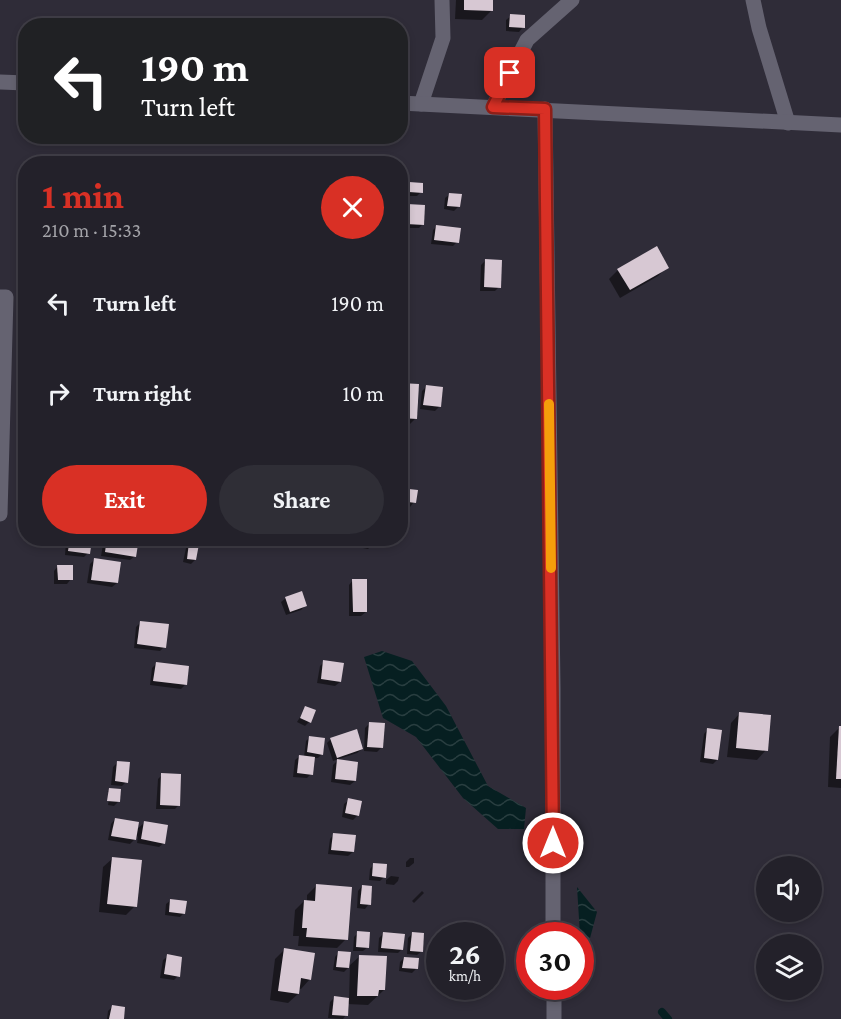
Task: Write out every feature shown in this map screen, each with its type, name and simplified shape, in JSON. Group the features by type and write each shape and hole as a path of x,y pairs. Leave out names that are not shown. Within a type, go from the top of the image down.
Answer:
{"street":[{"path":"421,104 443,38 442,0"},
{"path":"493,107 526,40 572,0"},
{"path":"753,0 759,28 788,123"},
{"path":"0,82 18,83"},
{"path":"408,103 841,125"},
{"path":"545,109 554,922"},
{"path":"0,297 6,297 0,513"},
{"path":"554,1000 554,1019"}],"water":[{"path":"382,651 412,661 446,706 488,786 526,808 524,829 498,829 463,798 416,737 383,718 364,657"},
{"path":"577,887 597,912 594,923 579,922"}],"building":[{"path":"464,0 493,0 493,11 464,10"},
{"path":"510,14 525,15 525,28 509,27"},
{"path":"409,182 423,183 423,193 409,192"},
{"path":"449,193 462,194 460,207 447,206"},
{"path":"408,204 425,205 424,225 408,224"},
{"path":"436,225 461,228 459,243 434,240"},
{"path":"657,246 669,268 630,290 617,269"},
{"path":"485,259 502,260 501,288 484,287"},
{"path":"408,383 419,384 417,419 408,418"},
{"path":"426,385 443,387 441,407 423,405"},
{"path":"408,489 418,490 416,503 408,502"},
{"path":"69,546 91,546 90,554 68,551"},
{"path":"106,546 138,546 136,557 105,552"},
{"path":"189,546 199,546 196,560 187,559"},
{"path":"94,558 121,562 118,583 91,580"},
{"path":"57,565 73,565 73,580 58,580"},
{"path":"352,579 367,579 367,612 353,612"},
{"path":"302,591 307,606 290,612 285,597"},
{"path":"140,621 169,624 166,648 137,644"},
{"path":"323,660 344,663 341,682 321,679"},
{"path":"156,662 189,666 187,685 153,681"},
{"path":"305,706 316,710 311,723 300,718"},
{"path":"739,712 771,715 768,751 736,748"},
{"path":"369,722 385,723 383,748 367,747"},
{"path":"839,726 841,726 841,779 836,779"},
{"path":"707,728 722,730 718,760 704,758"},
{"path":"357,729 363,749 337,758 330,738"},
{"path":"309,736 325,738 323,755 307,752"},
{"path":"299,755 315,757 313,775 297,773"},
{"path":"337,759 358,762 356,781 335,779"},
{"path":"117,761 130,762 128,783 115,781"},
{"path":"161,773 181,774 180,806 160,805"},
{"path":"109,788 121,789 120,802 107,801"},
{"path":"348,798 362,801 359,816 345,813"},
{"path":"115,818 139,822 136,840 111,836"},
{"path":"144,821 168,825 165,844 141,839"},
{"path":"333,833 356,835 354,852 331,850"},
{"path":"112,857 142,860 137,907 107,904"},
{"path":"373,863 387,864 386,878 372,876"},
{"path":"316,884 352,887 348,940 306,937 307,928 302,928 304,900 315,901"},
{"path":"362,885 372,886 371,905 360,904"},
{"path":"170,899 187,901 185,914 169,912"},
{"path":"357,931 370,932 369,948 356,947"},
{"path":"383,932 405,934 403,950 381,948"},
{"path":"412,932 424,933 423,952 410,951"},
{"path":"284,948 315,953 311,980 301,978 299,994 278,991"},
{"path":"338,951 351,952 349,968 336,967"},
{"path":"167,954 182,957 180,977 164,974"},
{"path":"359,955 387,956 385,990 379,990 378,996 357,996"},
{"path":"404,957 419,958 418,969 402,968"},
{"path":"334,996 349,998 348,1016 332,1015"},
{"path":"112,1005 125,1007 124,1019 109,1019"}],"waterway":[{"path":"662,1012 668,1019"}],"slow traffic":[{"path":"549,404 551,568"}],"route":[{"path":"510,73 493,107 545,109 553,843"}]}
